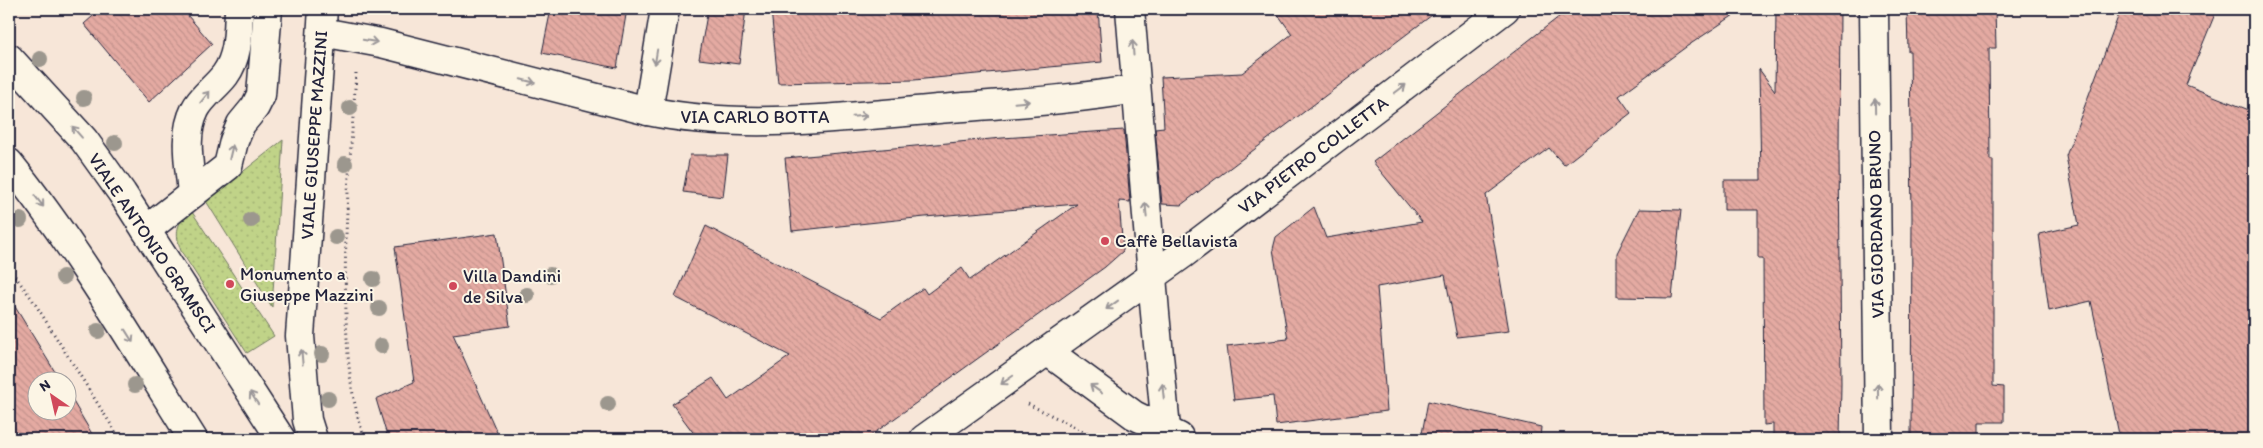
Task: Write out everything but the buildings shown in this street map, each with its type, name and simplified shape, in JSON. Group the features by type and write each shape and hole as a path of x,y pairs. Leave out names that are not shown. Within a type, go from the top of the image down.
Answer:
{"street":[{"path":"192,194 187,138 195,110 225,74 234,57 238,40 239,9"},
{"path":"146,230 228,166 234,141 241,124 255,107 261,95 268,9"},
{"path":"648,112 665,9"},
{"path":"1130,9 1152,276 1173,437"},
{"name":"VIA PIETRO COLLETTA","path":"924,439 1152,276 1505,9"},
{"name":"VIA GIORDANO BRUNO","path":"1874,9 1879,439"},
{"name":"VIA CARLO BOTTA","path":"323,20 355,38 381,43 648,112 675,117 710,120 826,118 1081,97 1136,89"},
{"name":"VIALE GIUSEPPE MAZZINI","path":"313,439 307,420 300,336 323,20"},
{"name":"VIALE ANTONIO GRAMSCI","path":"9,58 84,140 146,230 281,439"},
{"path":"9,163 42,204 88,272 193,439"},
{"path":"1047,351 1106,396 1173,437"}],"path":[{"path":"355,38 356,66 345,284 349,375 360,427 365,439"},
{"path":"9,268 32,299 120,439"},
{"path":"1024,403 1100,439"}],"green space":[{"path":"283,140 272,307 206,201"},
{"path":"190,209 274,336 247,353 181,251 177,233 178,228"}],"place":[{"name":"Caffè Bellavista","path":"1105,241"},
{"name":"Monumento a Giuseppe Mazzini","path":"230,284"},
{"name":"Villa Dandini de Silva","path":"453,286"}]}
